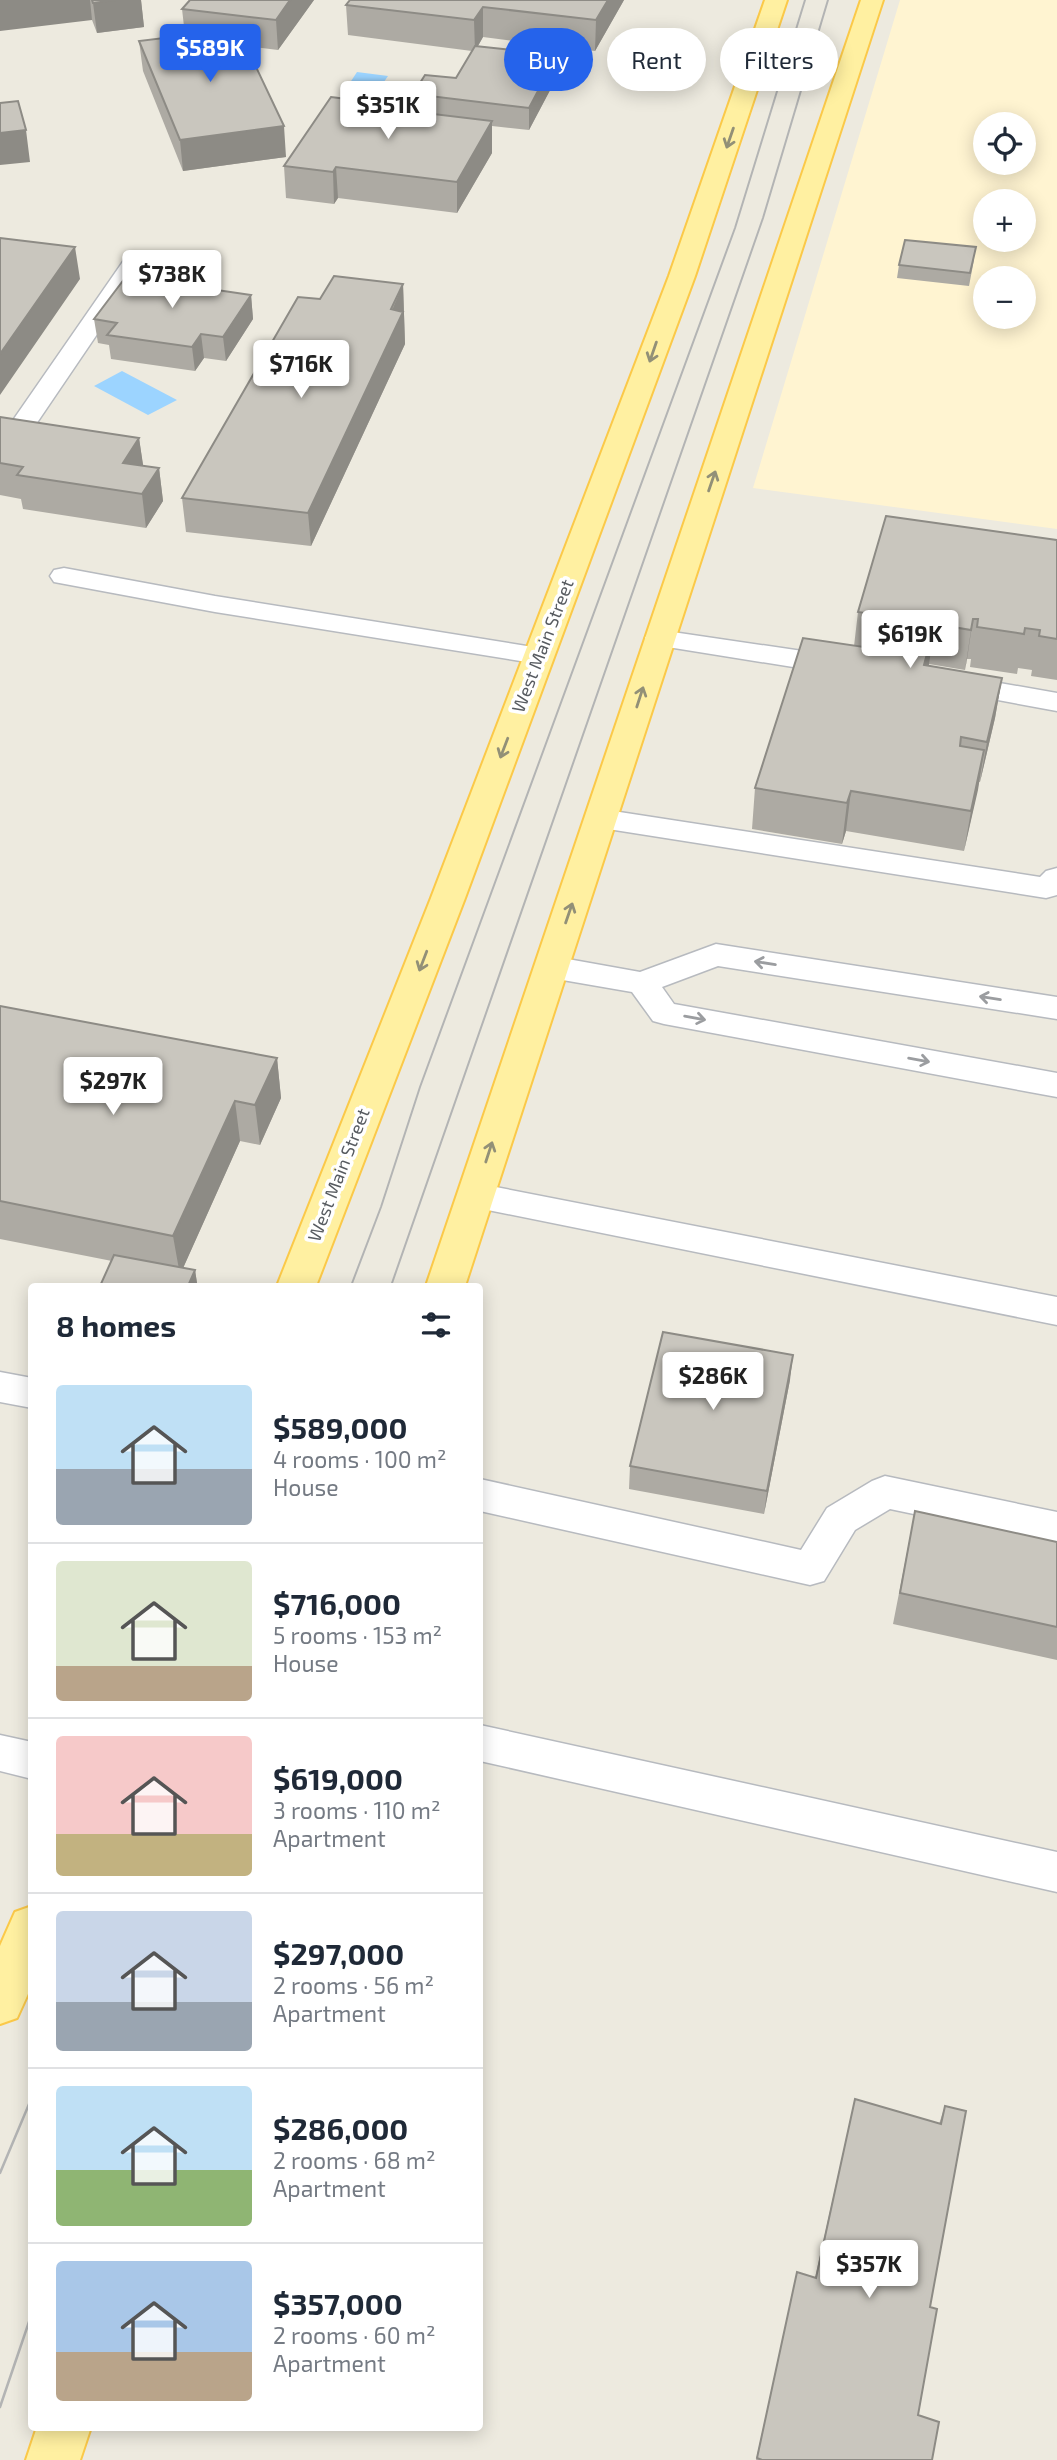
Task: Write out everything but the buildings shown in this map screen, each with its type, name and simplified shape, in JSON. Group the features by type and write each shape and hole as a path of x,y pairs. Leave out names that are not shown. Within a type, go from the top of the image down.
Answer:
{"main road":[{"name":"West Main Street","path":"297,1283 682,276 776,0"},
{"path":"446,1283 872,0"},
{"path":"0,2001 28,1937"},
{"path":"53,2460 63,2431"}],"lane":[{"path":"15,436 132,265"},
{"path":"64,576 228,606 539,656"},
{"path":"659,638 863,669"},
{"path":"924,679 1057,702"},
{"path":"600,819 1046,888 1057,878"},
{"path":"551,967 642,983 716,955 1057,1009"},
{"path":"642,983 664,1013 1057,1085"},
{"path":"475,1196 1057,1311"},
{"path":"0,1387 28,1392"},
{"path":"483,1496 810,1569 841,1519 885,1492 1057,1528"},
{"path":"483,1744 1057,1872"},
{"path":"0,1753 28,1760"}],"shaded area":[{"path":"900,0 1057,0 1057,529 753,488"}],"water":[{"path":"357,72 388,76 371,101 340,98"},
{"path":"122,371 177,400 148,415 94,386"}],"tram line":[{"path":"352,1283 381,1207 420,1087 735,228 805,0"},
{"path":"392,1283 763,218 828,0"},
{"path":"0,2173 28,2106"},
{"path":"0,2407 28,2325"}]}
